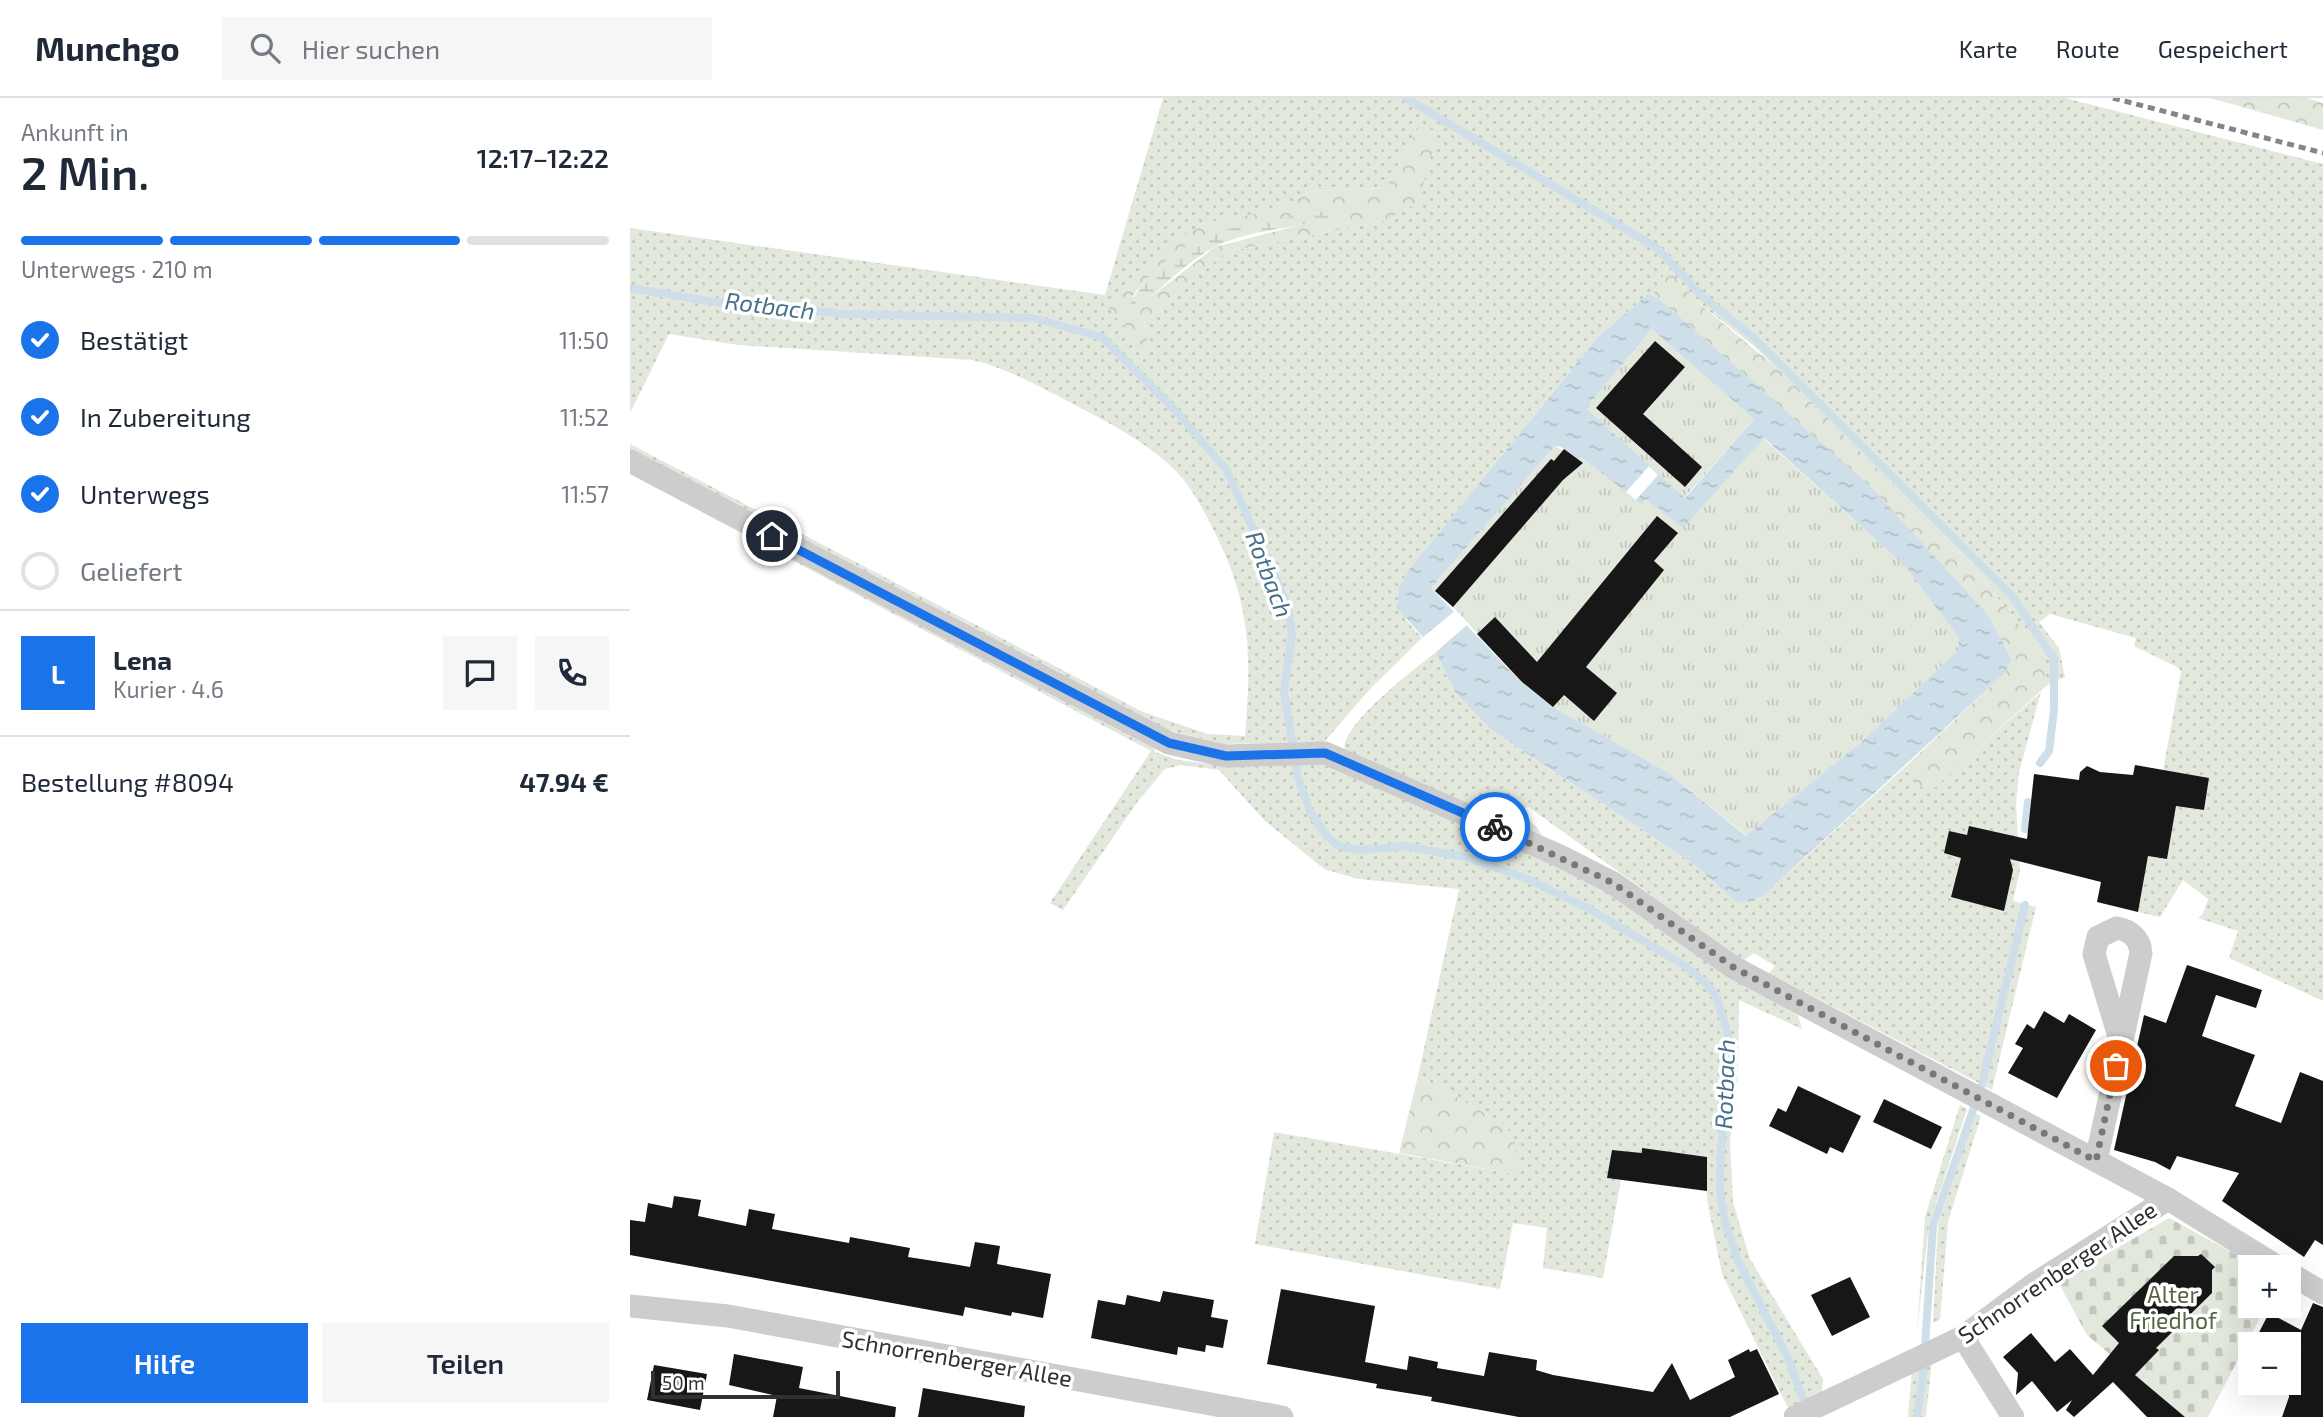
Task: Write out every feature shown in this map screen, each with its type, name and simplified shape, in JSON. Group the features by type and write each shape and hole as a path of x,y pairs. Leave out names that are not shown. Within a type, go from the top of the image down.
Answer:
{"street":[{"path":"630,461 1169,743 1217,755 1312,752 1329,755 1588,870 1640,901 1733,967 2168,1199 2259,1255"},
{"path":"2096,1161 2121,1043"},
{"name":"Schnorrenberger Allee","path":"1794,1417 1963,1337 2034,1284 2168,1199"},
{"path":"2301,1280 2323,1293"},
{"name":"Schnorrenberger Allee","path":"630,1306 728,1316 1283,1417"},
{"path":"1963,1337 2013,1417"}],"green space":[{"path":"1163,98 2065,98 2323,164 2323,1001 2229,958 2238,931 2198,918 2203,914 2208,899 2183,880 2160,917 2138,912 2148,856 2167,859 2176,806 2204,810 2209,779 2163,770 2181,673 2179,668 2134,646 2136,638 2050,614 2039,622 2059,648 2065,677 2046,686 2046,659 1970,563 1754,346 1695,300 1668,268 1652,296 1648,294 1598,337 1411,567 1399,586 1406,620 1422,638 1371,688 1324,742 1225,744 1163,729 630,452 630,444 1143,712 1208,734 1245,736 1248,679 1246,628 1234,578 1202,507 1173,468 1155,453 1135,438 1079,407 1014,375 973,360 738,345 669,334 630,413 630,228 1105,295","holes":["1418,128 1383,221 1226,252 1144,322 1149,358 1108,307 1201,224 1275,210 1311,191 1386,188"]},
{"path":"2210,98 2307,98 2323,103 2323,130"},
{"path":"1418,128 1438,131 1418,203 1383,221 1226,252 1144,322 1150,360 1108,307 1154,256 1201,224 1275,210 1311,191 1386,188","holes":["1305,206 1314,214 1322,212 1335,216 1215,247 1148,299 1132,297 1143,283 1169,260 1199,242 1232,230 1285,218"]},
{"path":"1305,206 1311,207 1315,214 1331,208 1336,211 1335,216 1227,241 1171,278 1148,299 1141,310 1129,316 1127,311 1144,282 1170,257 1185,247 1218,232 1280,220"},
{"path":"1668,268 1695,300 1785,375 1970,563 2046,659 2046,686 1928,794 1904,768 2005,673 2012,660 1989,616 1652,296"},
{"path":"1653,328 1754,419 1684,498 1586,408"},
{"path":"1763,438 1906,567 1958,637 1959,649 1860,743 1747,836 1669,773 1553,707 1521,682 1456,610 1431,588 1555,446 1579,460 1581,457 1641,503 1646,499 1683,527"},
{"path":"630,470 1154,748 1155,752 1178,760 1217,765 1320,762 1579,874 1789,1008 1798,1016 1802,1029 1739,1000 1738,1076 1730,1142 1733,1202 1750,1259 1823,1379 1822,1392 1788,1408 1722,1274 1707,1200 1707,1157 1642,1149 1642,1153 1612,1150 1607,1178 1621,1180 1603,1278 1543,1268 1547,1228 1513,1223 1500,1289 1255,1244 1274,1132 1520,1175 1501,1122 1418,1076 1459,889 1359,879 1324,869 1264,820 1219,770 1181,765 1165,769 1138,801 1063,910 1050,903 1151,751 630,474"},
{"path":"1436,652 1455,692 1490,729 1695,865 1735,901 1764,895 1904,768 1928,793 2041,692 2019,772 2016,805 2020,870 2013,901 2036,907 1992,1090 1769,973 1775,966 1754,953 1743,961 1527,806 1521,813 1538,828 1543,838 1345,750 1346,740 1366,712"},
{"path":"1418,1076 1501,1122 1514,1136 1520,1175 1399,1153"},
{"path":"1960,1105 1967,1109 1929,1225 1917,1331 1925,1217"},
{"path":"1975,1113 1981,1116 1948,1222 1940,1319 1933,1323 1938,1226"},
{"name":"Alter Friedhof","path":"2169,1218 2238,1256 2238,1318 2260,1318 2252,1332 2238,1332 2238,1360 2208,1417 2185,1417 2087,1335 2058,1282"},
{"path":"1932,1360 1926,1417 1908,1417 1912,1369"}],"water":[{"path":"1648,294 1659,299 1868,484 1989,616 2012,660 2005,673 1764,895 1749,902 1735,901 1695,865 1490,729 1455,692 1436,652 1397,608 1399,586 1411,567 1598,337","holes":["1652,329 1754,419 1685,498 1586,408","1764,438 1906,567 1958,637 1959,649 1860,743 1746,836 1669,773 1553,707 1521,682 1431,588 1555,446 1561,447 1579,460 1581,457 1641,504 1646,499 1683,528"]}],"pier":[{"path":"1649,466 1658,475 1636,500 1626,492"},
{"path":"1456,610 1468,624 1436,652 1422,638"}],"building":[{"path":"1655,341 1685,367 1643,414 1702,467 1685,487 1596,408"},
{"path":"1564,449 1583,463 1563,480 1453,607 1435,591 1551,459 1554,461"},
{"path":"1657,516 1678,533 1654,561 1664,570 1586,667 1617,693 1594,721 1564,695 1553,707 1522,682 1477,634 1495,617 1537,662"},
{"path":"2135,765 2209,778 2204,810 2176,806 2167,859 2148,856 2138,912 2097,902 2101,882 2010,859 2013,870 2004,911 1951,897 1961,858 1944,853 1949,831 1967,835 1969,826 2027,839 2034,774 2079,780 2080,772 2087,766 2100,772 2133,775"},
{"path":"2187,965 2262,990 2256,1008 2216,995 2202,1036 2255,1055 2235,1106 2281,1123 2300,1072 2323,1081 2323,1245 2315,1240 2304,1257 2222,1201 2239,1173 2177,1156 2170,1170 2155,1162 2114,1150 2144,1015 2166,1023"},
{"path":"2044,1011 2064,1023 2069,1014 2096,1030 2057,1098 2008,1073 2023,1048 2015,1044 2027,1024 2034,1029"},
{"path":"1798,1086 1861,1116 1843,1153 1830,1147 1827,1154 1769,1126 1778,1108 1786,1112"},
{"path":"1884,1099 1942,1127 1931,1149 1873,1122"},
{"path":"1642,1148 1707,1157 1707,1191 1607,1178 1612,1150 1642,1153"},
{"path":"674,1196 701,1200 698,1216 746,1226 749,1209 775,1214 772,1229 849,1243 850,1237 910,1248 908,1257 970,1267 975,1242 1000,1246 997,1264 1051,1274 1043,1318 1012,1312 1011,1316 965,1307 963,1316 630,1255 630,1220 645,1222 648,1203 672,1208"},
{"path":"2201,1254 2215,1267 2212,1270 2212,1293 2156,1348 2159,1350 2135,1375 2185,1417 2147,1417 2113,1382 2074,1417 2066,1410 2072,1400 2057,1412 2032,1381 2016,1395 2018,1373 2003,1357 2031,1333 2055,1362 2070,1349 2093,1375 2119,1343 2102,1326 2174,1256"},
{"path":"1850,1277 1870,1317 1832,1336 1811,1295"},
{"path":"1281,1289 1375,1306 1365,1362 1407,1370 1409,1356 1438,1362 1437,1368 1484,1376 1489,1352 1537,1360 1536,1370 1553,1375 1653,1392 1672,1363 1690,1400 1735,1377 1728,1360 1749,1349 1750,1352 1757,1349 1779,1394 1730,1417 1519,1417 1431,1401 1432,1397 1376,1388 1377,1384 1267,1364"},
{"path":"1163,1291 1214,1300 1211,1317 1228,1320 1223,1348 1206,1345 1205,1352 1178,1347 1177,1355 1091,1338 1098,1300 1125,1305 1127,1295 1160,1302"},
{"path":"2313,1303 2323,1307 2323,1417 2282,1417 2289,1395 2301,1395 2301,1332 2259,1332 2266,1318 2278,1318 2301,1330"},
{"path":"734,1354 803,1367 799,1388 896,1407 895,1417 773,1417 777,1396 729,1385"},
{"path":"654,1365 707,1374 700,1410 647,1400"},
{"path":"923,1388 1025,1406 1024,1417 918,1417"}],"waterway":[{"path":"1406,98 1657,248 1701,295 1752,336 2013,597 2054,659 2054,710 2049,751 2040,763"},
{"name":"Rotbach","path":"630,288 707,301 844,314 1033,318 1102,337 1174,409 1226,469 1287,603 1292,634 1284,692 1298,778 1311,814 1328,837 1339,846 1361,850 1406,846 1469,858 1530,880 1591,910 1684,965 1706,983 1717,998 1728,1035 1720,1169 1720,1194 1725,1222 1739,1263 1788,1358 1806,1407"},
{"path":"2025,829 2028,802"},
{"path":"1917,1417 1923,1375 1933,1226 1982,1084 2025,905"}],"railway":[{"path":"2113,98 2323,153"}],"way so far":[{"path":"1495,827 1613,883 1733,967 2096,1161 2116,1066"}],"route":[{"path":"772,536 1169,743 1189,750 1226,756 1325,753 1495,827"}]}
